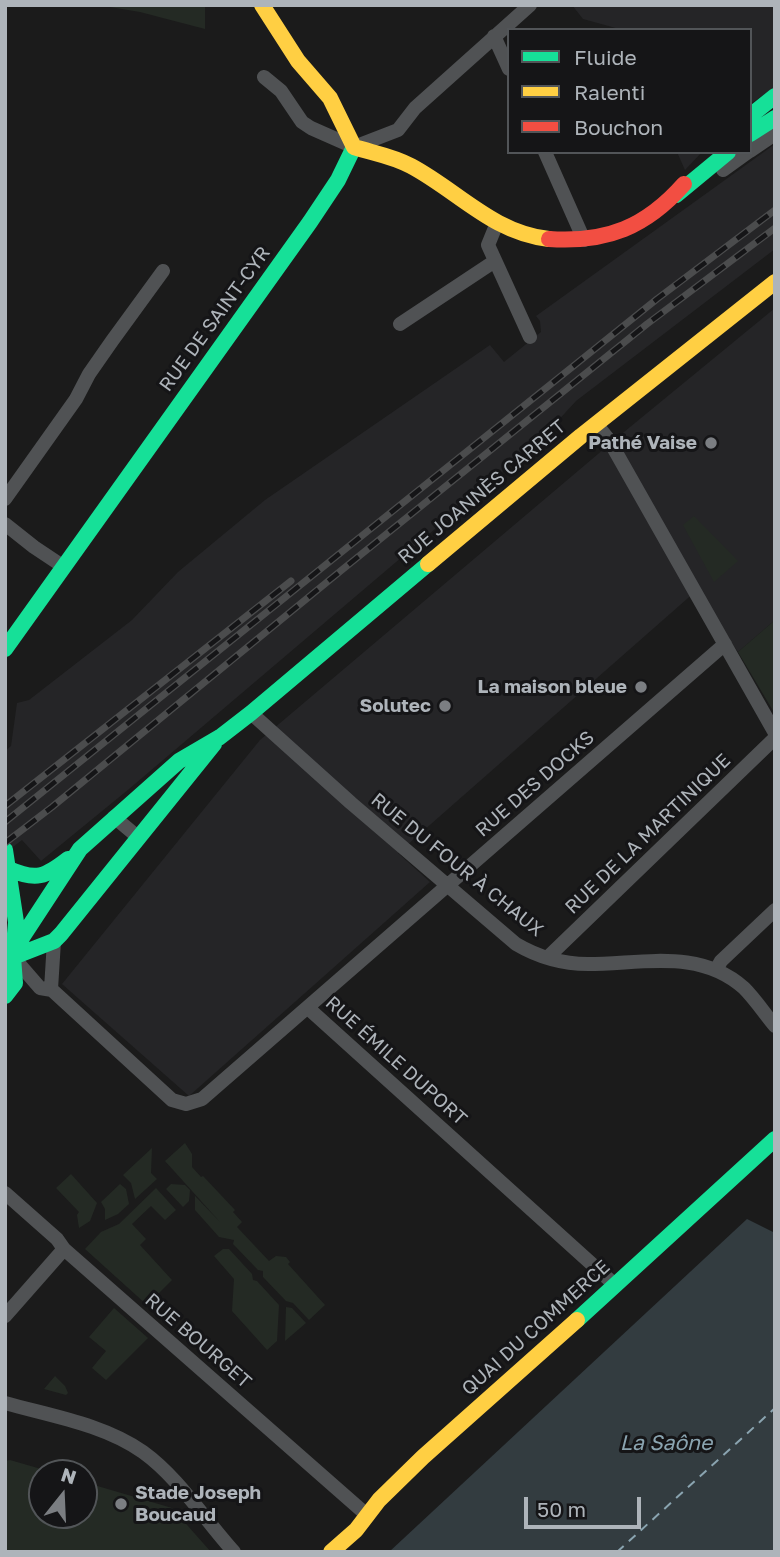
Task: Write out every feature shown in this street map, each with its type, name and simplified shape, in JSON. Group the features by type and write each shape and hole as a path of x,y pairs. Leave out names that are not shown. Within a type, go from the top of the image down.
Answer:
{"main road":[{"path":"262,5 298,61 330,98 354,147 409,165 497,223 532,236 566,242 584,240 604,237 640,223 726,154"},
{"path":"752,114 775,96"},
{"path":"752,133 775,118"},
{"name":"RUE DE SAINT-CYR","path":"5,649 310,222 338,180 354,147"},
{"path":"676,195 709,154"},
{"name":"RUE JOANNÈS CARRET","path":"8,956 80,849 114,817 179,761 219,737 251,713 596,424 775,282"},
{"name":"RUE JOANNÈS CARRET","path":"8,956 54,941 200,764 219,737"},
{"path":"9,870 27,878 45,877 80,849"},
{"path":"5,850 16,922 8,956 15,983 5,996"},
{"name":"QUAI DU COMMERCE","path":"331,1552 356,1530 379,1500 423,1457 775,1139"}],"street":[{"path":"264,78 281,91 302,122 354,147 398,130 415,108 530,5"},
{"path":"494,36 507,65"},
{"path":"752,149 775,134"},
{"path":"546,154 584,240"},
{"path":"676,195 706,182 745,154"},
{"path":"497,223 488,245 530,337"},
{"path":"400,324 495,261"},
{"path":"5,499 163,271"},
{"path":"596,424 609,440 775,733"},
{"path":"5,524 64,566"},
{"name":"RUE DES DOCKS","path":"308,1008 725,644"},
{"name":"RUE DU FOUR À CHAUX","path":"251,713 351,803 516,944 532,954 586,964 677,960 716,970 744,988 775,1026"},
{"name":"RUE DE LA MARTINIQUE","path":"547,958 775,738"},
{"path":"114,817 139,838"},
{"path":"716,970 775,910"},
{"path":"51,989 54,941"},
{"name":"RUE ÉMILE DUPORT","path":"8,956 40,988 51,989 172,1100 186,1104 202,1099 308,1008 615,1285"},
{"name":"RUE BOURGET","path":"5,1193 57,1239 64,1249 368,1516"},
{"path":"5,1316 64,1249"},
{"path":"5,1403 101,1430 144,1452 169,1475 234,1552"}],"shaded area":[{"path":"98,5 205,5 205,29 140,12"},
{"path":"572,5 775,5 775,87 752,103 752,28 616,28 583,19"},
{"path":"775,144 775,249 576,401 542,438 41,861 22,840 5,853 5,751 11,746 17,703 29,700 132,620 178,572 265,500 490,345 504,362 541,332 540,321 536,316"},
{"path":"678,154 700,154 685,170"},
{"path":"775,308 775,620 738,652 696,591 398,853 430,882 189,1096 62,984 260,740"},
{"path":"694,516 738,561 714,582 683,525"},
{"path":"775,620 775,714 738,652"},
{"path":"185,1143 192,1154 192,1167 235,1210 233,1212 242,1222 237,1227 269,1261 276,1256 286,1257 290,1262 288,1264 325,1305 309,1320 263,1277 263,1271 258,1270 233,1244 234,1240 219,1237 195,1210 195,1196 220,1222 165,1161"},
{"path":"152,1148 151,1173 157,1179 135,1199 131,1183 123,1175"},
{"path":"71,1174 97,1203 90,1221 79,1228 79,1212 56,1188"},
{"path":"120,1184 126,1189 129,1204 118,1214 105,1220 105,1209 101,1202"},
{"path":"171,1184 185,1185 190,1190 189,1201 183,1207 166,1189"},
{"path":"156,1188 176,1210 165,1220 151,1206 132,1224 146,1239 140,1245 172,1280 147,1305 85,1249 101,1232 119,1224"},
{"path":"223,1249 229,1249 252,1274 253,1280 279,1305 277,1341 267,1350 232,1311 234,1279 214,1256"},
{"path":"286,1307 292,1308 306,1323 285,1341"},
{"path":"114,1308 148,1338 106,1380 92,1368 106,1351 89,1337"},
{"path":"55,1376 65,1386 68,1393 66,1395 44,1389"},
{"name":"Stade Joseph Boucaud","path":"5,1461 28,1465 28,1529 98,1529 98,1486 172,1508 211,1552 5,1552"}],"water":[{"name":"La Saône","path":"747,1219 775,1233 775,1552 389,1552"}],"ferry route":[{"path":"617,1552 775,1408"}],"railway":[{"path":"5,822 657,299 775,210"},
{"path":"5,843 647,324 775,228"},
{"path":"5,806 291,581"}],"traffic: fast":[{"path":"752,114 775,96"},
{"path":"752,133 775,118"},
{"path":"5,649 310,222 338,180 354,147"},
{"path":"676,195 726,154"},
{"path":"14,955 23,936 80,849 179,761 220,737 251,713 428,564"},
{"path":"13,957 54,941 61,934 214,744"},
{"path":"5,850 16,922 13,957 15,983 5,996"},
{"path":"9,869 26,875 40,875 53,870 68,859"},
{"path":"577,1320 775,1139"}],"traffic: slow":[{"path":"262,5 298,61 330,98 354,147"},
{"path":"354,147 404,163 510,229 549,239"},
{"path":"428,564 581,436 775,282"},
{"path":"331,1552 356,1530 379,1500 423,1457 577,1320"}],"traffic: jam":[{"path":"549,239 589,238 624,229 655,211 684,184"}],"place":[{"name":"Pathé Vaise","path":"711,443"},
{"name":"La maison bleue","path":"641,687"},
{"name":"Solutec","path":"445,706"},
{"name":"Stade Joseph Boucaud","path":"121,1504"}]}
